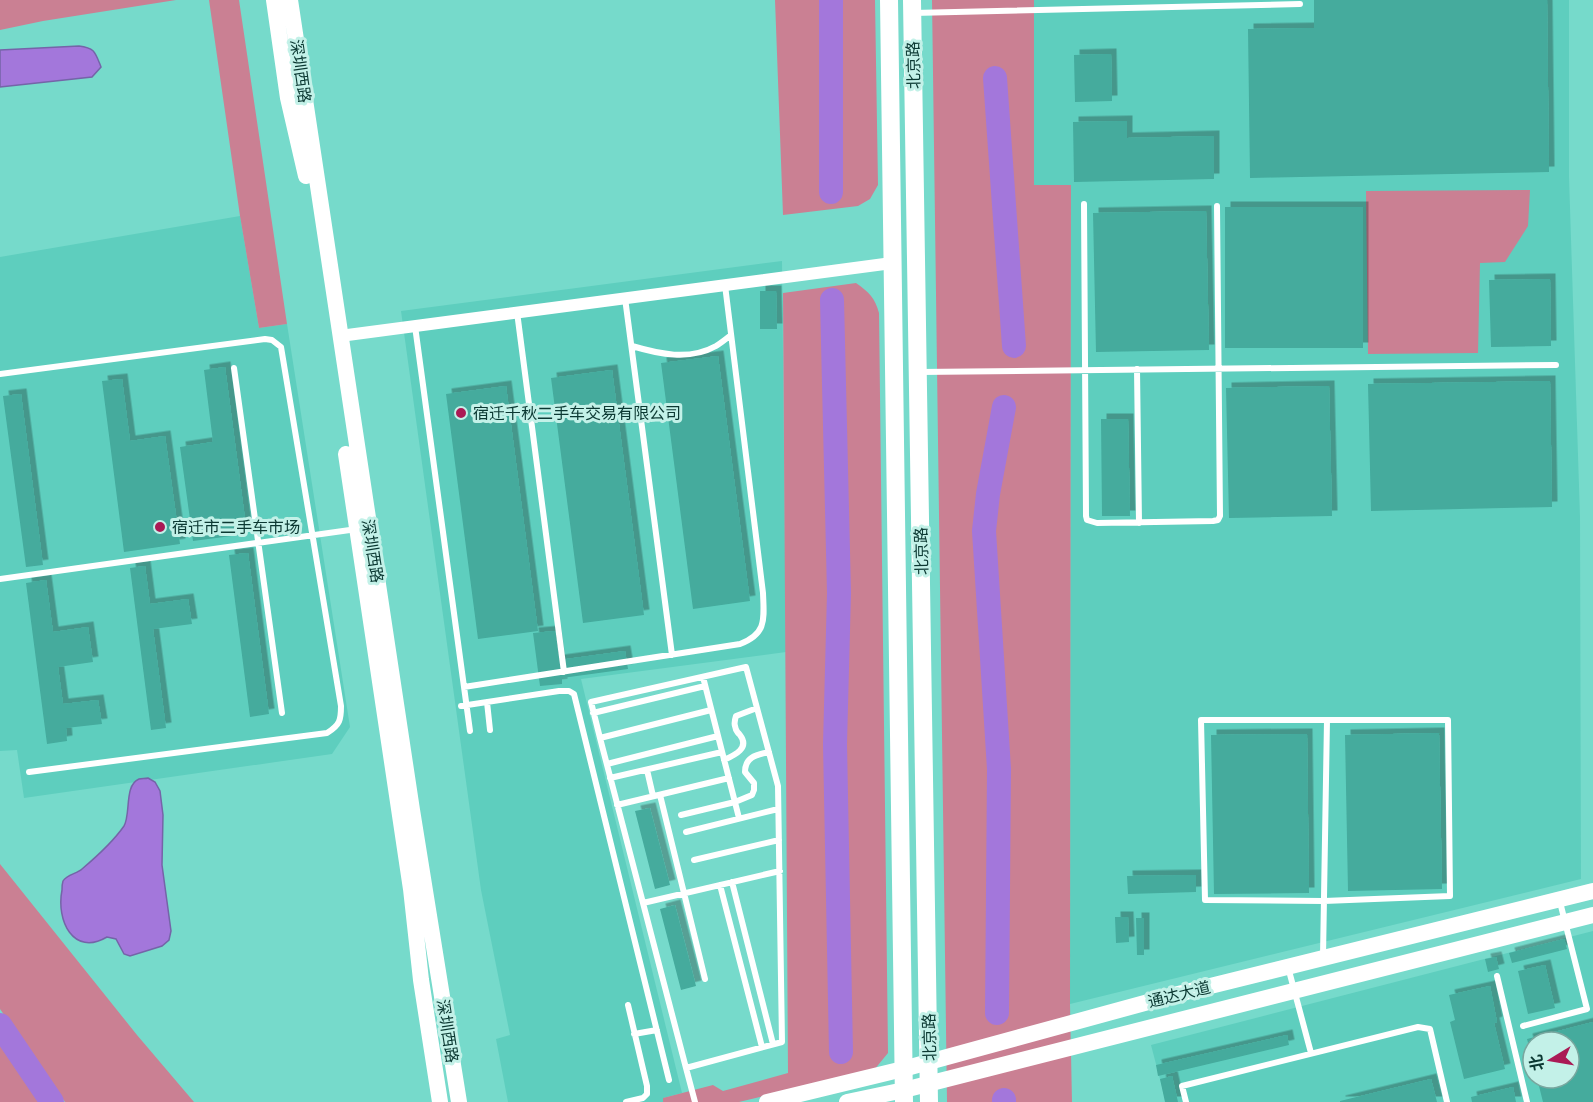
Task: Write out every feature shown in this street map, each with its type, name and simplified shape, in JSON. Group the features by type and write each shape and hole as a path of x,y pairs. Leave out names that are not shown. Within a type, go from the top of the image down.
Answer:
{"main road":[{"name":"北京路","path":"889,0 904,1096"},
{"name":"北京路","path":"912,7 929,1102"}],"street":[{"name":"深圳西路","path":"274,0 288,98 304,166 411,889 421,980 440,1102"},
{"name":"深圳西路","path":"290,0 412,810 459,1102"},
{"path":"340,336 892,263"},
{"name":"通达大道","path":"767,1102 903,1069 1174,995 1593,891"},
{"name":"通达大道","path":"847,1102 904,1096 929,1083 1593,915"}],"lane":[{"path":"912,7 1300,4"},
{"path":"1084,204 1087,520 1097,523 1213,521 1218,520 1220,516 1217,206"},
{"path":"464,687 740,644 753,639 760,630 764,615 763,593 725,285"},
{"path":"626,298 672,655"},
{"path":"517,312 564,672"},
{"path":"415,326 464,687 464,706 470,732"},
{"path":"632,346 661,354 688,354 715,347 731,335"},
{"path":"0,374 265,339 272,340 281,346 341,706 341,718 336,728 327,733 29,772"},
{"path":"918,372 1556,365"},
{"path":"234,368 282,713"},
{"path":"1137,369 1139,523"},
{"path":"0,579 357,529"},
{"path":"686,1068 782,1042 778,786 746,667 591,702 593,713 607,764 617,805 643,903 686,1068 695,1102"},
{"path":"703,677 739,819"},
{"path":"593,713 705,686"},
{"path":"464,706 560,691 569,691 574,694 669,1080"},
{"path":"486,702 490,730"},
{"path":"724,760 741,751 744,744 734,724 736,716 757,708"},
{"path":"600,738 711,710"},
{"path":"1201,720 1448,720 1450,896 1324,901 1205,900 1201,720"},
{"path":"1323,958 1327,720"},
{"path":"607,764 718,736"},
{"path":"610,778 722,752"},
{"path":"681,815 735,802 752,795 754,783 745,772 747,761 753,756 769,752"},
{"path":"647,770 684,894 705,979"},
{"path":"617,805 729,778"},
{"path":"686,832 778,809"},
{"path":"694,860 779,840"},
{"path":"643,903 780,871"},
{"path":"732,882 773,1044"},
{"path":"720,885 762,1047"},
{"path":"1523,1026 1590,1008 1560,899"},
{"path":"1288,966 1311,1053"},
{"path":"1497,976 1527,1102"},
{"path":"626,1102 643,1098 647,1094 628,1005"},
{"path":"1186,1102 1182,1086 1418,1027 1430,1029 1447,1102"},
{"path":"634,1034 657,1030"}],"shaded area":[{"path":"0,0 176,0 0,30"},
{"path":"209,0 239,0 287,324 259,328 240,216"},
{"path":"775,0 875,0 878,185 870,199 858,206 783,215"},
{"path":"932,0 1034,0 1034,185 1071,185 1070,1004 1072,1102 947,1102"},
{"path":"1034,0 1569,0 1569,177 1580,517 1581,879 1070,1004 1071,185 1034,185"},
{"path":"79,46 94,52 101,67 92,77 0,87 0,50"},
{"path":"1530,190 1528,226 1505,262 1480,263 1478,353 1368,354 1366,191"},
{"name":"宿迁市二手车市场","path":"240,216 259,328 287,324 350,727 332,754 24,798 17,750 0,751 0,257"},
{"path":"782,261 786,652 581,679 682,1093 663,1098 663,1102 508,1102 496,1039 510,1035 481,890 401,311"},
{"path":"856,283 871,296 879,313 888,1053 874,1070 739,1102 663,1102 663,1098 713,1085 723,1091 788,1073 783,293"},
{"path":"148,778 155,782 160,791 163,815 162,865 171,931 169,940 162,946 130,956 124,954 116,939 107,937 95,942 85,942 76,939 65,923 62,913 62,886 63,881 69,875 82,869 124,826 131,787 139,779"},
{"path":"0,864 137,1035 194,1102 65,1102 0,1009"},
{"path":"1593,931 1593,1102 1166,1102 1151,1045"},
{"path":"0,1037 44,1102 0,1102"}],"building":[{"path":"1314,0 1547,0 1549,172 1250,178 1248,29 1314,28"},
{"path":"1111,54 1112,101 1075,102 1074,55"},
{"path":"1127,121 1127,138 1214,136 1214,179 1074,182 1073,122"},
{"path":"1225,207 1363,207 1363,348 1225,348"},
{"path":"1206,211 1209,350 1096,352 1093,213"},
{"path":"1550,279 1551,346 1491,347 1489,280"},
{"path":"760,291 776,291 777,329 760,329"},
{"path":"718,356 750,601 693,609 661,363"},
{"path":"225,367 247,534 193,541 180,447 213,442 204,370"},
{"path":"612,370 644,615 583,623 551,378"},
{"path":"122,379 130,441 165,436 180,544 124,552 102,381"},
{"path":"1550,381 1552,507 1371,511 1368,384"},
{"path":"506,386 538,631 478,639 446,394"},
{"path":"1329,386 1332,516 1229,518 1226,388"},
{"path":"21,394 43,565 26,567 3,396"},
{"path":"1101,419 1128,419 1130,516 1102,516"},
{"path":"248,553 269,714 250,717 229,555"},
{"path":"145,566 150,604 188,599 192,624 153,629 166,728 151,730 130,568"},
{"path":"46,580 53,632 88,627 93,662 58,667 63,704 98,700 102,724 66,728 67,741 47,744 26,583"},
{"path":"555,631 559,660 625,651 628,669 562,678 562,684 540,686 533,633"},
{"path":"1439,733 1442,889 1348,891 1345,735"},
{"path":"1307,734 1309,893 1214,894 1211,735"},
{"path":"650,808 670,885 655,889 635,811"},
{"path":"1196,875 1196,892 1128,894 1127,876"},
{"path":"675,905 696,986 681,990 660,909"},
{"path":"1115,917 1128,917 1129,942 1116,943"},
{"path":"1136,918 1144,918 1144,955 1137,955"},
{"path":"1564,939 1567,949 1512,963 1509,953"},
{"path":"1496,957 1499,969 1488,972 1485,959"},
{"path":"1545,965 1555,1008 1528,1014 1518,971"},
{"path":"1490,986 1497,1022 1494,1023 1505,1069 1464,1079 1450,1022 1455,1020 1449,995"},
{"path":"1593,1022 1593,1102 1543,1102 1540,1090 1581,1090 1581,1030 1562,1030"},
{"path":"1287,1035 1289,1045 1158,1076 1156,1065"},
{"path":"1172,1076 1178,1102 1165,1102 1160,1079"},
{"path":"1431,1079 1437,1102 1340,1102 1340,1101"},
{"path":"1513,1087 1516,1102 1472,1102 1471,1097"}],"waterway":[{"path":"831,0 831,192"},
{"path":"995,78 1014,346"},
{"path":"832,300 839,593 835,744 841,1052"},
{"path":"997,1013 999,769 984,531 988,494 1004,407"},
{"path":"0,1025 52,1102"}],"place":[{"name":"宿迁千秋二手车交易有限公司","path":"461,413"},
{"name":"宿迁市二手车市场","path":"160,527"}]}
